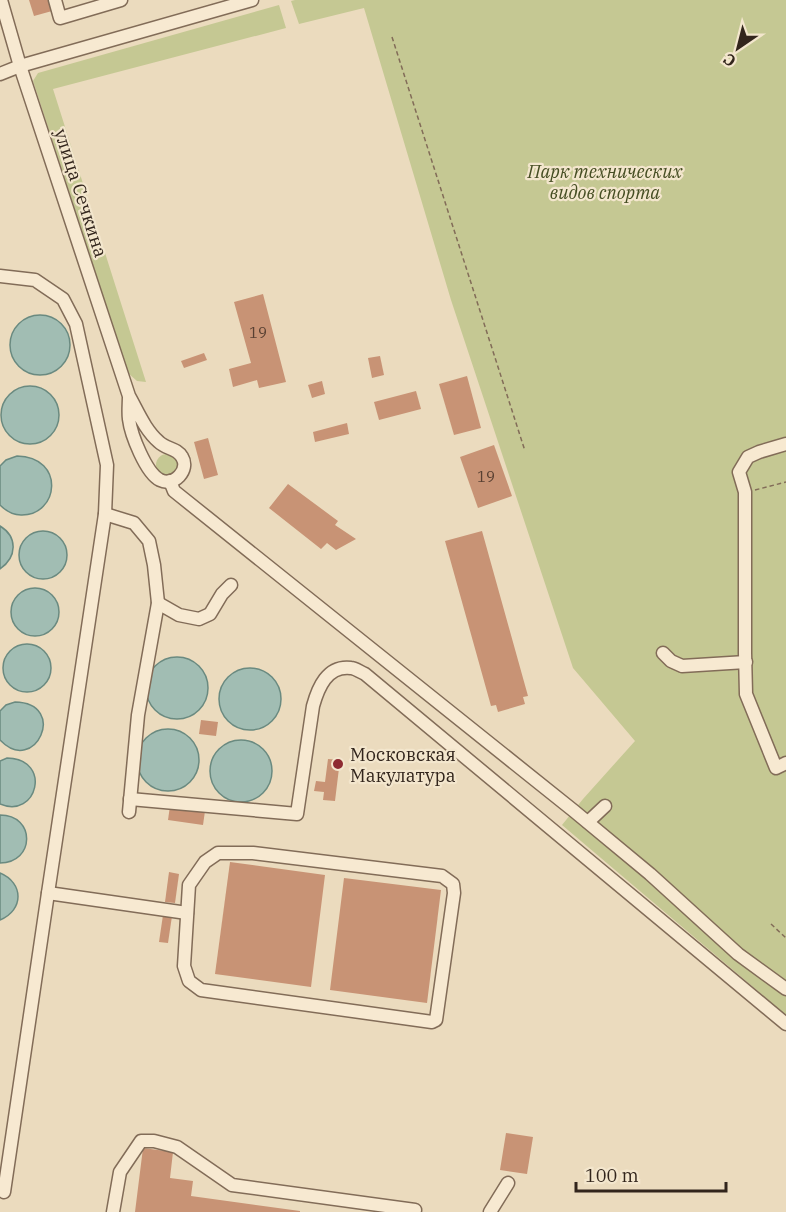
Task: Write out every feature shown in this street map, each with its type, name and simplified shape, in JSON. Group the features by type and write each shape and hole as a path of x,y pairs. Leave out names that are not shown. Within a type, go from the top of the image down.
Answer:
{"street":[{"name":"улица Сечкина","path":"1,0 20,66 129,396 150,432 160,444 182,456 184,467 180,477 170,481 160,480 152,472 136,444 129,420 129,396"},
{"path":"55,0 60,18 121,0"},
{"path":"0,74 20,66 252,0"},
{"path":"0,276 35,280 63,299 76,324 107,465 105,514 4,1192"},
{"path":"786,444 748,457 739,472 745,492 746,694 776,768 786,763"},
{"path":"170,481 174,491 588,822 650,874 738,954 786,989"},
{"path":"105,514 134,524 149,541 158,603 138,715 130,806 297,814 317,691 324,679 332,672 352,668 364,674 786,1024"},
{"path":"158,603 179,615 199,619 210,614 222,594 231,585"},
{"path":"663,653 671,661 682,666 746,662"},
{"path":"588,822 605,806"},
{"path":"218,853 253,853 442,876 453,884 454,893 436,1020 432,1022 201,990 189,981 184,966 188,913 189,885 205,862 218,853"},
{"path":"48,893 188,913"},
{"path":"113,1212 120,1172 141,1141 154,1141 177,1147 232,1185 415,1210"},
{"path":"490,1212 508,1183"}],"path":[{"path":"392,37 525,451"},
{"path":"745,492 786,482"},
{"path":"771,924 786,938"}],"green space":[{"name":"Парк технических видов спорта","path":"786,0 786,1015 562,825 635,741 573,668 451,300 364,8 299,24 291,1"},
{"path":"279,5 286,28 53,89 146,382 137,381 128,373 33,81 38,73"},
{"path":"167,454 175,457 178,465 175,473 167,476 159,473 156,465 159,457"}],"water":[{"path":"40,315 61,324 70,345 61,366 40,375 19,366 10,345 19,324"},
{"path":"24,386 36,386 46,390 55,399 59,421 51,436 36,444 24,444 14,440 5,431 1,421 1,409 5,399 14,390"},
{"path":"17,456 33,459 44,466 50,475 52,486 49,497 34,513 15,514 0,505 0,466 6,460"},
{"path":"0,526 10,536 13,547 10,559 0,569"},
{"path":"38,531 48,531 60,538 67,550 67,560 60,572 48,579 38,579 23,568 19,560 19,550 30,535"},
{"path":"30,588 40,588 52,595 59,607 59,617 52,629 40,636 30,636 15,625 11,617 11,607 22,592"},
{"path":"22,644 32,644 44,651 51,663 51,673 44,685 32,692 22,692 7,681 3,673 3,663 14,648"},
{"path":"177,657 199,666 208,688 199,710 177,719 155,710 146,688 155,666"},
{"path":"250,668 272,677 281,699 272,721 250,730 228,721 219,699 228,677"},
{"path":"15,702 31,705 40,714 43,724 41,735 25,750 13,749 0,740 0,711 6,705"},
{"path":"168,729 190,738 199,760 190,782 168,791 146,782 137,760 146,738"},
{"path":"241,740 263,749 272,771 263,793 241,802 219,793 210,771 219,749"},
{"path":"7,758 21,761 31,768 35,777 35,787 31,797 23,804 13,807 0,804 0,761"},
{"path":"0,815 12,817 20,822 27,839 20,856 12,861 0,863"},
{"path":"0,873 14,883 18,896 14,910 0,920"}],"building":[{"path":"29,0 49,0 52,11 34,16"},
{"path":"263,294 286,382 259,388 257,380 233,387 229,369 251,363 234,302"},
{"path":"204,353 207,360 184,368 181,361"},
{"path":"380,356 384,375 372,378 368,358"},
{"path":"467,376 481,428 454,435 439,384"},
{"path":"322,381 325,394 312,398 308,385"},
{"path":"416,391 421,409 379,420 374,402"},
{"path":"347,423 349,434 315,442 313,432"},
{"path":"208,438 218,475 204,479 194,442"},
{"path":"494,445 512,496 478,508 460,457"},
{"path":"288,484 338,521 335,525 356,539 336,550 327,543 321,549 269,508"},
{"path":"482,531 528,696 523,697 525,704 498,712 496,705 491,706 445,541"},
{"path":"201,720 218,722 216,736 199,734"},
{"path":"328,759 340,760 335,801 323,800 324,792 314,791 316,781 325,782"},
{"path":"170,806 205,811 203,825 168,820"},
{"path":"230,862 325,875 311,987 215,974"},
{"path":"169,872 179,874 175,903 165,902"},
{"path":"344,878 441,890 427,1003 330,990"},
{"path":"163,915 172,916 168,943 159,942"},
{"path":"506,1133 533,1137 527,1174 500,1170"},
{"path":"143,1148 173,1152 170,1178 193,1181 191,1196 300,1212 135,1212"}],"place":[{"name":"Московская Макулатура","path":"338,764"}]}
